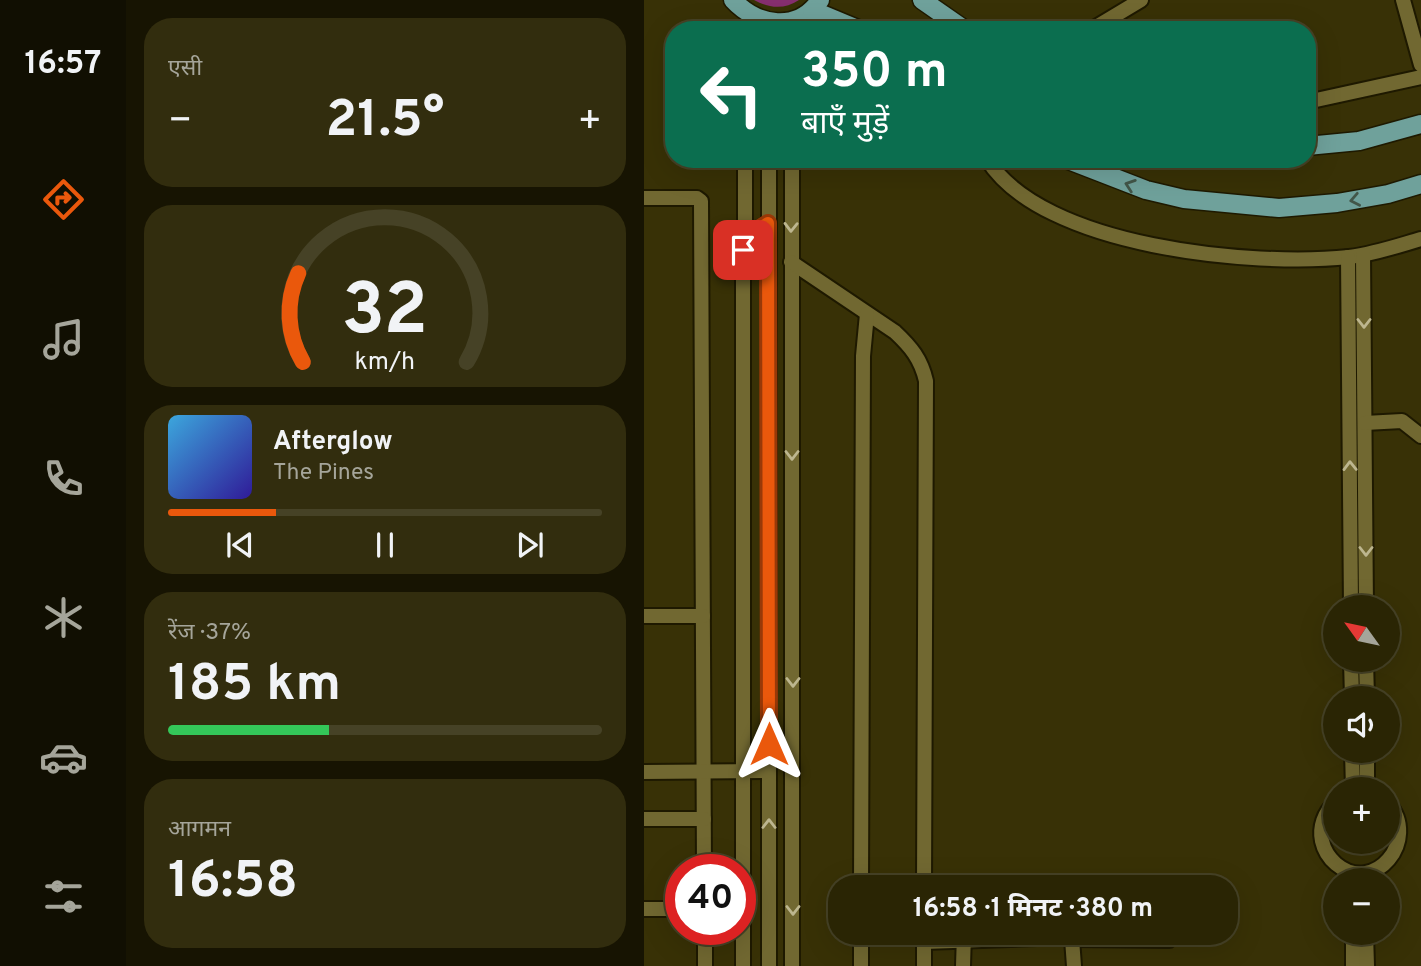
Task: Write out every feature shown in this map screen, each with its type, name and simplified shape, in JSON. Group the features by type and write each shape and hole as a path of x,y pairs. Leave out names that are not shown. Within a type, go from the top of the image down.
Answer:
{"main road":[{"path":"733,0 757,21"},
{"path":"922,0 952,21"},
{"path":"774,21 806,15 828,21"},
{"path":"1316,145 1359,141 1421,124"},
{"path":"1089,168 1146,190 1184,199 1279,208 1337,203 1388,194 1421,184"}],"street":[{"path":"1106,21 1141,0"},
{"path":"1403,0 1421,65"},
{"path":"1316,100 1421,77"},
{"path":"743,966 745,168"},
{"path":"769,168 769,966"},
{"path":"792,168 792,966"},
{"path":"994,168 1014,189 1057,214 1122,238 1176,249 1236,257 1348,257 1421,239"},
{"path":"644,198 697,198 701,201 705,854"},
{"path":"745,242 753,232 768,223"},
{"path":"1363,255 1366,595"},
{"path":"1348,257 1351,595"},
{"path":"791,262 909,345 918,356 926,381 924,875"},
{"path":"861,875 863,338 867,314"},
{"path":"1365,423 1402,421 1421,436"},
{"path":"644,616 703,616"},
{"path":"644,772 769,771"},
{"path":"644,820 704,819"},
{"path":"1323,819 1323,846"},
{"path":"1400,824 1400,842"},
{"path":"1327,854 1341,868"},
{"path":"1380,868 1395,854"},
{"path":"644,909 665,909"},
{"path":"705,945 705,966"},
{"path":"861,945 861,966"},
{"path":"924,945 924,966"},
{"path":"963,945 963,966"},
{"path":"1072,945 1074,966"},
{"path":"1353,945 1353,966"},
{"path":"1366,945 1367,966"}],"shaded area":[{"path":"754,0 799,0 776,7"}],"route":[{"path":"743,250 748,237 768,223 769,744"}]}
